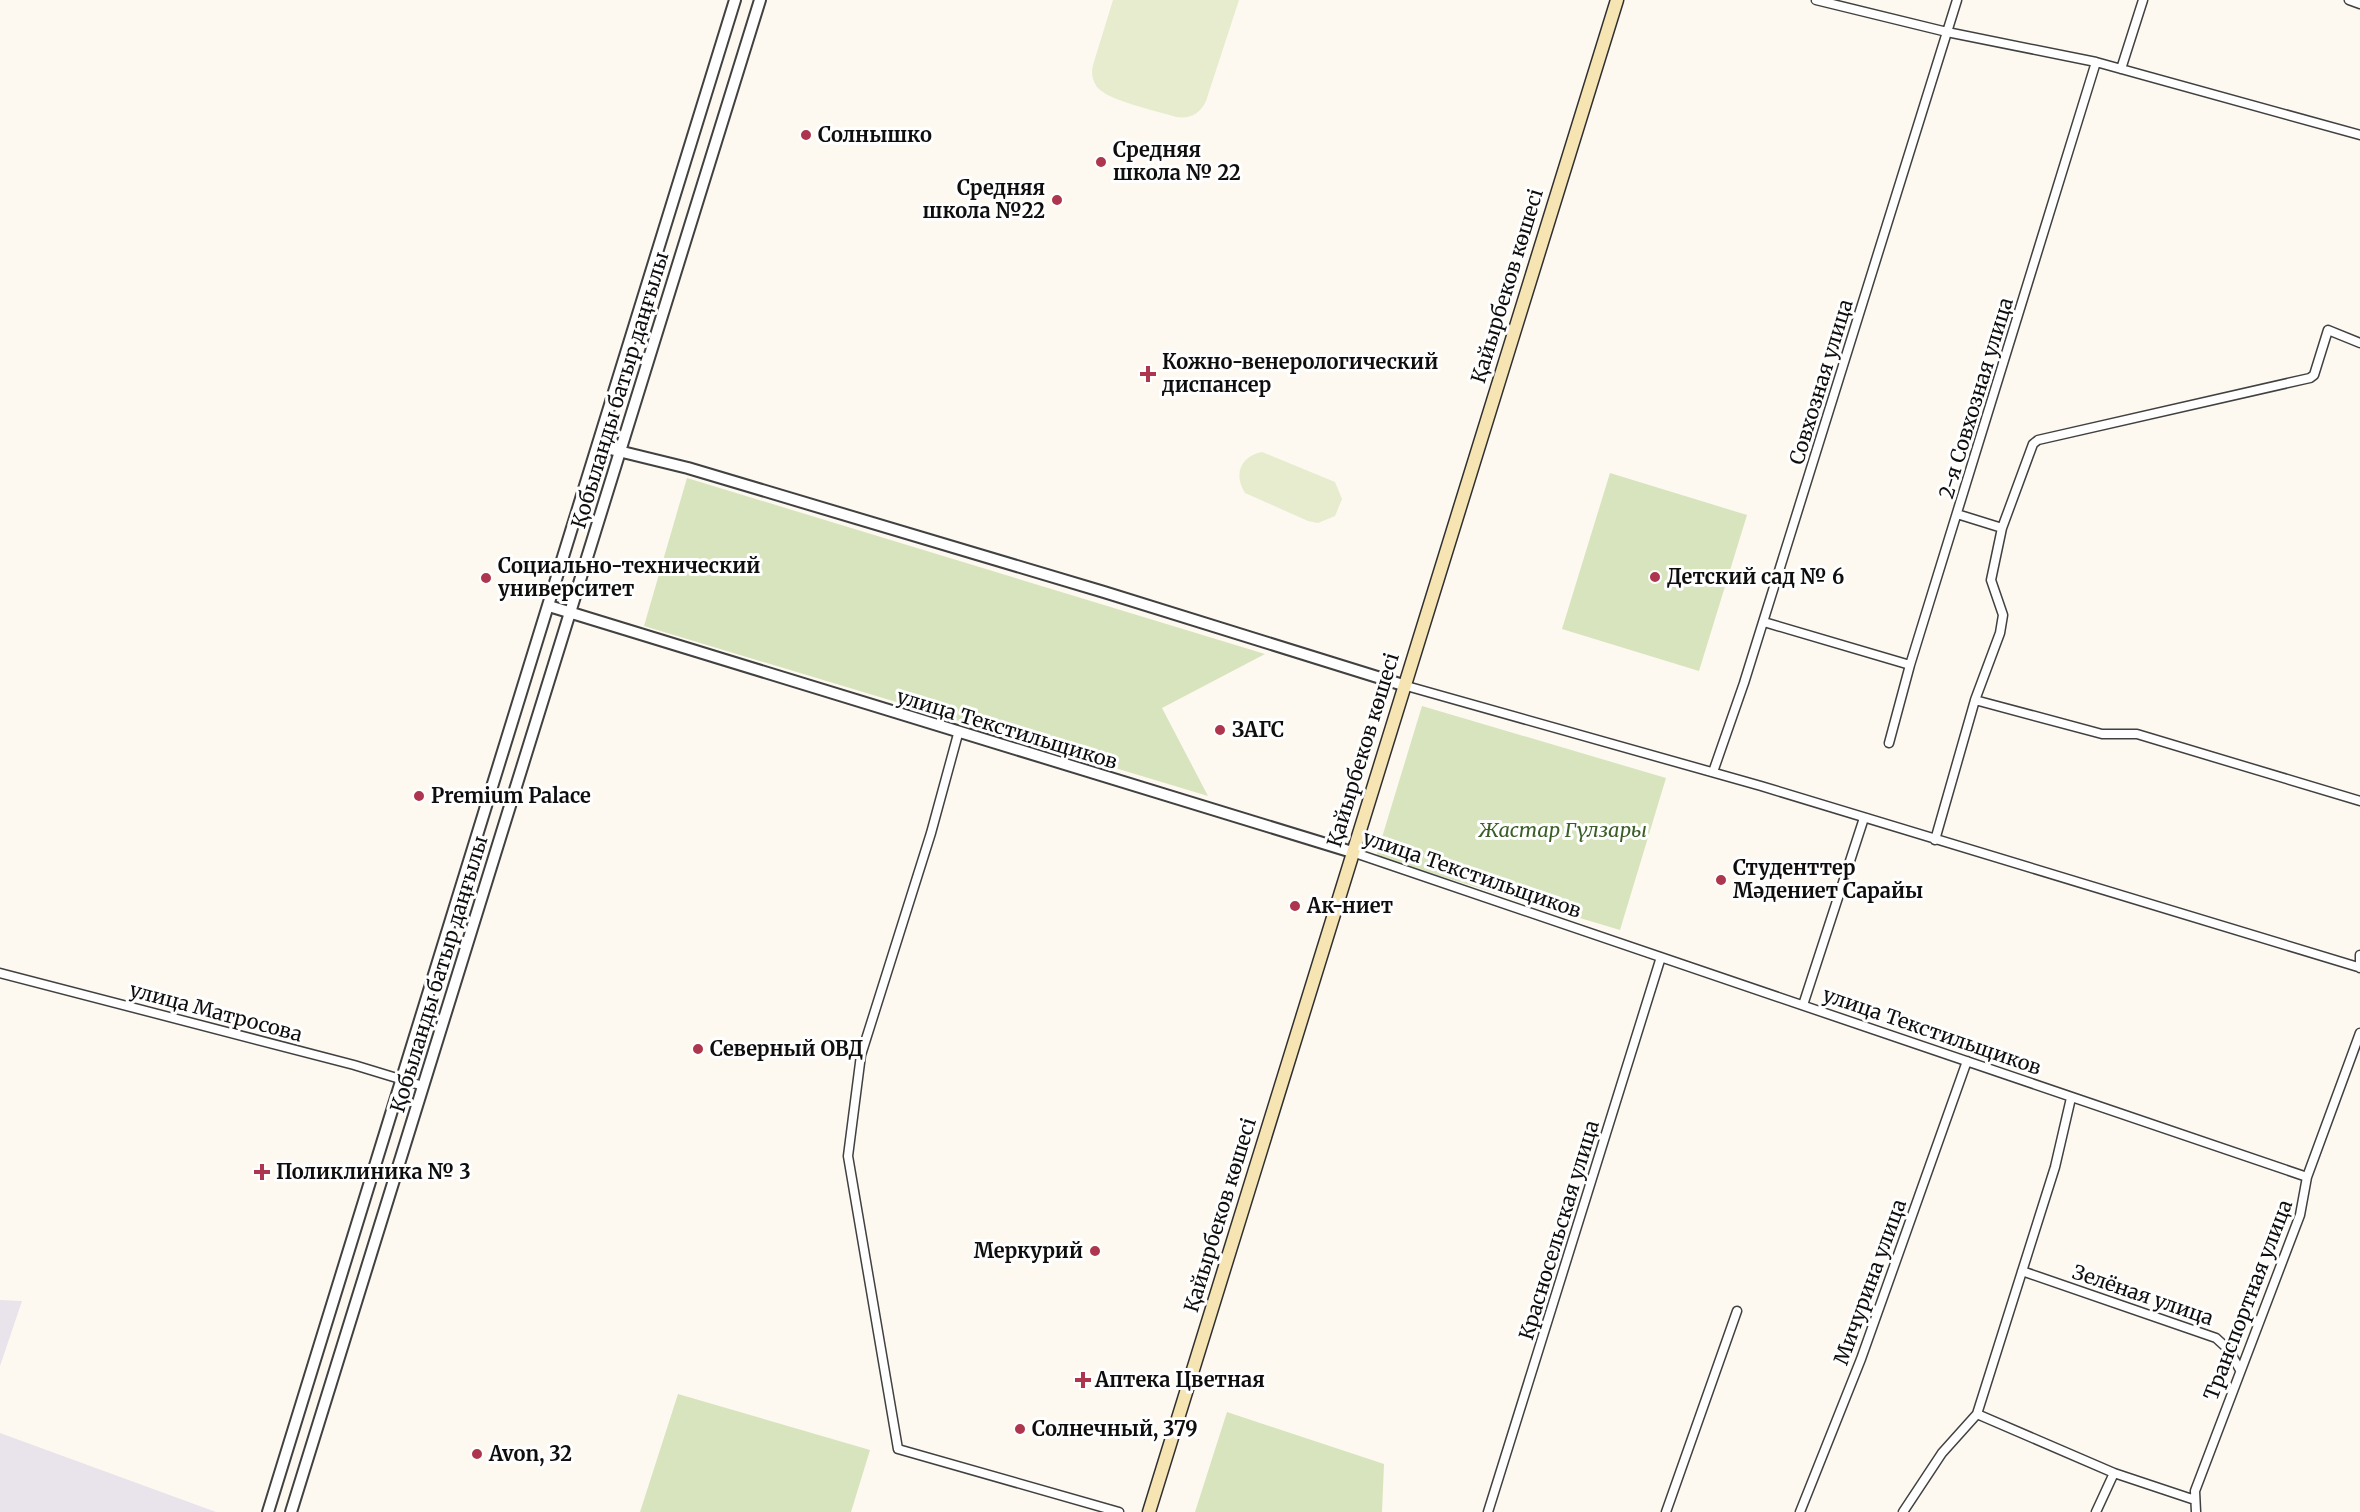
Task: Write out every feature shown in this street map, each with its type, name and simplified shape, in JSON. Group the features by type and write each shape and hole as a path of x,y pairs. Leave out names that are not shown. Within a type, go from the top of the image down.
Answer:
{"main road":[{"name":"Қайырбеков көшесі","path":"1149,1512 1403,685 1617,0"}],"street":[{"name":"Қобыланды батыр даңғылы","path":"268,1512 735,0"},
{"name":"Қобыланды батыр даңғылы","path":"291,1512 760,0"},
{"path":"1816,0 1947,32 2096,62 2360,135"},
{"name":"Совхозная улица","path":"1713,772 1764,622 1957,0"},
{"path":"2121,69 2143,0"},
{"path":"2349,0 2360,4"},
{"name":"2-я Совхозная улица","path":"1889,743 1910,665 2096,62"},
{"path":"1935,840 1975,700 2000,633 2003,615 1991,580 2002,528 2033,444 2038,440 2310,378 2314,375 2328,330 2360,343"},
{"path":"598,446 1104,592 1403,685 1713,772 2359,968 2360,955"},
{"path":"1958,514 2002,528"},
{"name":"улица Текстильщиков","path":"549,606 958,734 1352,852 2307,1177"},
{"path":"1764,622 1910,665"},
{"path":"1975,700 2102,735 2137,734 2360,801"},
{"path":"958,734 931,833 861,1055 850,1125 848,1156 898,1449 1119,1512"},
{"path":"1803,1005 1864,818"},
{"name":"Красносельская улица","path":"1488,1512 1661,957"},
{"name":"улица Матросова","path":"0,973 423,1086"},
{"name":"Транспортная улица","path":"2196,1512 2195,1491 2300,1215 2307,1177 2360,1033"},
{"name":"Мичурина улица","path":"1800,1512 1861,1359 1967,1061"},
{"path":"1903,1512 1942,1454 1977,1414 2055,1167 2071,1098"},
{"name":"Зелёная улица","path":"2022,1271 2216,1338 2229,1350 2240,1370"},
{"path":"1666,1512 1737,1311"},
{"path":"1977,1414 2114,1473 2195,1500"},
{"path":"2096,1512 2114,1473"}],"shaded area":[{"path":"0,1300 22,1301 0,1366"},
{"path":"0,1433 216,1512 0,1512"}],"green space":[{"path":"1113,0 1239,0 1206,101 1198,112 1186,117 1176,117 1111,97 1097,87 1093,79 1092,68"},
{"path":"1262,452 1335,482 1342,499 1335,516 1318,523 1308,521 1245,493 1241,486 1241,467 1249,457"},
{"path":"1610,473 1747,515 1699,671 1562,629"},
{"path":"687,478 1265,654 1162,708 1208,796 644,626"},
{"name":"Жастар Гүлзары","path":"1422,706 1666,778 1620,930 1376,857"},
{"path":"678,1394 870,1450 851,1512 640,1512"},
{"path":"1227,1412 1384,1464 1382,1512 1195,1512"}],"place":[{"name":"Солнышко","path":"806,135"},
{"name":"Средняя школа № 22","path":"1101,162"},
{"name":"Средняя школа №22","path":"1057,200"},
{"name":"Кожно-венерологический диспансер","path":"1148,374"},
{"name":"Детский сад № 6","path":"1655,577"},
{"name":"Социально-технический университет","path":"486,578"},
{"name":"ЗАГС","path":"1220,730"},
{"name":"Premium Palace","path":"419,796"},
{"name":"Студенттер Мәдениет Сарайы","path":"1721,880"},
{"name":"Ак-ниет","path":"1295,906"},
{"name":"Северный ОВД","path":"698,1049"},
{"name":"Поликлиника № 3","path":"262,1172"},
{"name":"Меркурий","path":"1095,1251"},
{"name":"Аптека Цветная","path":"1083,1380"},
{"name":"Солнечный, 379","path":"1020,1429"},
{"name":"Avon, 32","path":"477,1454"}]}
